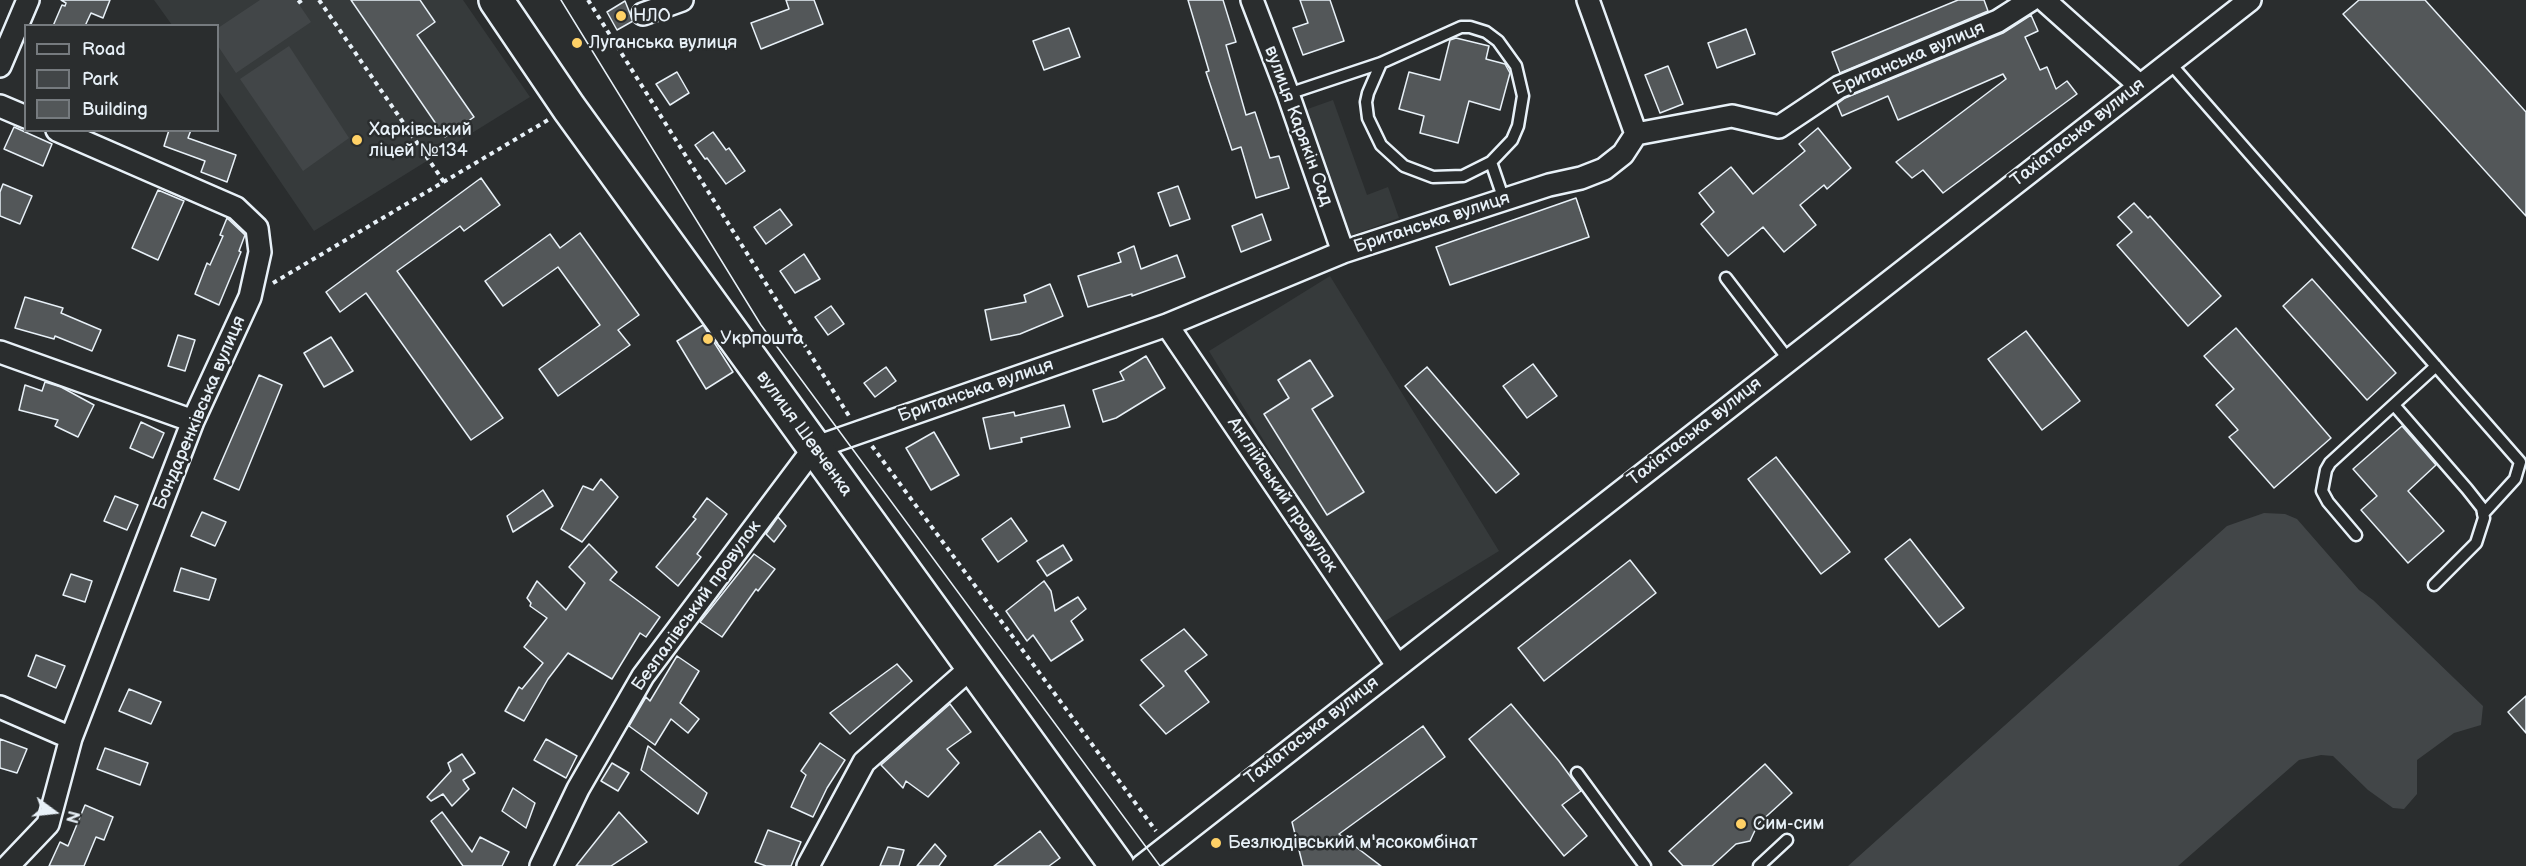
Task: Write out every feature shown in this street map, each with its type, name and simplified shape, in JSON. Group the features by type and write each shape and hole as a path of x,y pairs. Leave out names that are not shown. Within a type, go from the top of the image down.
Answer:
{"main road":[{"name":"вулиця Шевченка","path":"496,0 569,108 1117,866"}],"street":[{"path":"0,66 28,0"},
{"path":"643,14 682,0"},
{"name":"вулиця Карякін Сад","path":"1252,0 1288,94 1343,252"},
{"path":"1588,0 1636,134"},
{"name":"Британська вулиця","path":"814,448 1167,325 1343,252 1549,185 1581,178 1604,169 1623,154 1636,134 1732,116 1779,127 1839,87 1998,21 2031,0"},
{"path":"2044,0 2139,85"},
{"name":"Тахіатаська вулиця","path":"1142,866 2250,0"},
{"path":"0,106 24,116"},
{"path":"62,132 236,208 257,228 260,252 250,297"},
{"name":"Бондаренківська вулиця","path":"8,866 48,824 71,738 193,421 250,297"},
{"name":"Англійський провулок","path":"1167,325 1397,665"},
{"path":"0,352 193,421"},
{"name":"Безпалівський провулок","path":"541,866 578,789 643,676 814,448"},
{"path":"808,866 864,762 972,668"},
{"path":"0,707 71,738"}],"lane":[{"path":"1288,94 1381,63 1461,27 1486,32 1498,41 1516,66 1523,96 1518,126 1512,140 1491,162 1463,176 1432,177 1404,166 1392,157 1373,132 1366,102 1381,63"},
{"path":"2170,63 2520,462 2515,479 2483,514"},
{"path":"1491,162 1504,200"},
{"path":"1726,278 1788,359"},
{"path":"2356,536 2328,502 2322,491 2322,482 2330,464 2436,366"},
{"path":"2394,405 2482,508 2481,532 2476,543 2434,585"},
{"path":"1576,773 1645,866"},
{"path":"1759,866 1787,840"}],"path":[{"path":"319,0 444,182"},
{"name":"Бондаренківська вулиця","path":"250,297 569,108"}],"shaded area":[{"name":"Харківський ліцей №134","path":"154,0 463,0 530,97 314,231 219,91 219,24 171,24"},
{"path":"1333,100 1367,195 1388,187 1399,218 1347,237 1302,111"},
{"path":"1330,276 1499,551 1377,626 1209,351"}],"green space":[{"path":"260,0 296,0 311,22 236,73 219,48 219,27"},
{"path":"289,46 349,138 303,171 240,79"},
{"path":"2264,513 2285,514 2297,519 2359,590 2373,600 2483,706 2481,725 2454,733 2417,760 2417,794 2404,809 2393,808 2368,790 2333,756 2321,755 2299,760 2178,866 1848,866 2227,526"}],"building":[{"path":"61,0 110,0 103,18 91,13 86,24 54,24 62,5 65,6 66,3"},
{"path":"351,0 420,0 435,22 417,35 474,117 445,137"},
{"path":"786,0 814,0 823,24 761,49 751,23 789,9"},
{"path":"1188,0 1223,0 1236,42 1226,45 1246,115 1255,112 1270,158 1279,156 1289,188 1256,198 1241,147 1232,150 1206,72 1209,71"},
{"path":"1300,0 1330,0 1344,41 1303,55 1293,28 1308,23"},
{"path":"1958,0 1984,0 1988,11 1840,73 1832,52"},
{"path":"2359,0 2425,0 2526,112 2526,216 2343,14"},
{"name":"НЛО","path":"625,1 633,21 617,30 607,12"},
{"path":"2031,15 2038,31 2025,37 2040,70 2047,67 2056,89 2067,81 2077,94 1943,193 1923,170 1912,178 1896,162 2006,79 2003,74 1898,120 1888,96 1842,116 1837,104 1845,98 2003,33"},
{"path":"1069,28 1080,57 1044,70 1033,41"},
{"path":"1746,29 1755,54 1717,68 1708,43"},
{"path":"1456,38 1489,46 1486,59 1505,64 1510,73 1500,110 1469,101 1458,143 1420,133 1424,116 1399,109 1409,72 1440,80 1450,40"},
{"path":"1668,66 1683,104 1660,113 1645,75"},
{"path":"677,72 689,93 670,105 656,84"},
{"path":"14,127 52,144 43,166 4,149"},
{"path":"1818,128 1851,168 1827,189 1824,185 1800,205 1816,225 1784,252 1763,227 1728,256 1701,224 1714,212 1699,193 1731,167 1753,194 1805,151 1799,144"},
{"path":"168,132 190,132 188,138 236,155 227,182 201,172 205,161 164,146"},
{"path":"713,132 726,150 729,148 745,171 726,184 695,145"},
{"path":"481,178 500,205 464,231 460,226 397,271 503,418 471,440 366,293 340,312 326,292"},
{"path":"3,184 32,196 20,224 0,216 0,192"},
{"path":"1178,186 1190,219 1170,226 1158,193"},
{"path":"158,190 184,201 158,260 132,248"},
{"path":"1576,198 1589,237 1450,285 1436,247"},
{"path":"2134,203 2148,218 2150,216 2221,296 2188,326 2117,245 2132,232 2118,217"},
{"path":"780,209 792,225 766,244 754,227"},
{"path":"1262,214 1271,240 1241,252 1232,226"},
{"path":"227,218 245,235 239,251 241,252 219,305 195,294 207,263 210,265 223,236 220,235"},
{"path":"580,233 639,315 618,330 630,345 558,396 539,369 600,325 558,267 503,306 485,281 550,234 560,248"},
{"path":"1134,246 1141,269 1177,255 1185,277 1132,296 1132,294 1088,307 1078,276 1121,262 1118,253"},
{"path":"804,254 820,279 795,293 780,271"},
{"path":"2312,279 2396,373 2367,400 2283,306"},
{"path":"1050,284 1063,316 1020,334 991,340 985,310 1026,302 1024,295"},
{"path":"25,297 63,308 61,313 101,330 92,351 55,336 54,339 15,328"},
{"path":"831,306 844,324 828,335 815,317"},
{"path":"703,325 733,372 706,389 677,341"},
{"path":"2236,328 2331,438 2274,488 2229,437 2238,430 2216,405 2234,389 2204,356"},
{"path":"2026,331 2080,401 2042,430 1988,359"},
{"path":"178,335 195,340 185,371 168,366"},
{"path":"331,337 353,371 324,387 304,353"},
{"path":"1146,356 1165,388 1116,418 1103,422 1093,390 1124,380 1120,372"},
{"path":"1310,360 1333,396 1312,409 1364,492 1327,515 1264,414 1289,398 1278,380"},
{"path":"1533,364 1557,396 1527,418 1503,386"},
{"path":"886,367 896,381 875,397 864,383"},
{"path":"1427,367 1519,474 1496,493 1405,386"},
{"path":"259,375 282,385 239,490 214,479"},
{"path":"45,382 61,387 94,405 78,437 55,426 58,420 19,410 25,385 42,391"},
{"path":"1064,405 1070,427 1021,438 1022,442 990,449 983,418 1014,412 1015,416"},
{"path":"141,422 164,433 153,458 130,448"},
{"path":"2402,426 2436,465 2408,491 2444,531 2408,563 2361,510 2377,496 2353,469"},
{"path":"934,432 959,475 931,490 906,448"},
{"path":"1776,457 1850,552 1821,574 1748,479"},
{"path":"601,479 618,497 582,542 561,529 583,486 593,490"},
{"path":"543,490 553,506 513,532 507,516"},
{"path":"115,496 138,505 127,530 104,521"},
{"path":"707,498 727,514 697,554 701,557 678,586 656,567 696,519 693,517"},
{"path":"202,512 226,522 215,546 191,536"},
{"path":"778,517 786,526 774,542 766,534"},
{"path":"1011,518 1027,541 998,562 982,539"},
{"path":"1910,539 1964,608 1939,627 1885,559"},
{"path":"589,544 617,572 610,580 660,617 646,637 640,633 612,679 568,653 548,679 524,721 505,711 519,687 522,689 543,663 524,647 547,618 530,606 531,603 527,598 537,581 566,610 585,583 569,567"},
{"path":"1063,545 1072,560 1047,576 1037,561"},
{"path":"754,554 775,569 758,591 756,589 722,637 700,622"},
{"path":"1630,560 1656,593 1544,681 1518,648"},
{"path":"181,568 216,579 209,600 174,591"},
{"path":"71,574 92,581 85,602 63,595"},
{"path":"1044,581 1051,591 1055,611 1078,597 1086,609 1071,621 1083,640 1051,661 1033,635 1027,641 1006,611"},
{"path":"1184,629 1207,655 1185,671 1209,702 1166,734 1140,705 1164,686 1141,660"},
{"path":"36,655 65,666 56,688 28,676"},
{"path":"677,656 699,671 680,703 699,719 688,733 671,719 655,745 629,726 646,697 650,701"},
{"path":"897,664 912,681 850,734 830,713"},
{"path":"129,689 161,702 151,724 119,711"},
{"path":"2526,696 2526,733 2508,712"},
{"path":"950,704 971,732 947,749 959,763 928,797 906,781 903,788 881,765"},
{"path":"1511,704 1581,791 1562,805 1587,836 1564,856 1469,739"},
{"path":"1423,726 1445,757 1339,834 1381,866 1303,866 1292,822"},
{"path":"0,739 27,749 17,773 0,768"},
{"path":"546,739 577,756 566,778 534,760"},
{"path":"820,743 845,760 827,788 813,817 791,807 806,775 801,771"},
{"path":"648,746 707,793 698,814 641,770"},
{"path":"105,748 148,763 140,785 97,769"},
{"path":"462,754 475,773 463,780 469,789 452,806 443,794 431,801 427,797 451,771 448,763"},
{"path":"612,763 629,773 618,791 601,781"},
{"path":"1765,764 1792,793 1758,824 1750,841 1736,844 1712,866 1683,866 1669,851"},
{"path":"513,788 535,803 526,828 502,811"},
{"path":"85,805 113,817 104,840 96,837 84,866 49,866 60,842 68,846"},
{"path":"442,812 472,852 480,837 509,852 502,866 463,866 431,821"},
{"path":"619,812 647,842 611,866 576,866"},
{"path":"768,830 801,842 791,866 766,866 755,862"},
{"path":"1040,831 1060,858 1049,866 994,866"},
{"path":"935,844 946,856 939,866 917,866"},
{"path":"888,847 904,850 899,866 880,866"}],"tram line":[{"path":"561,0 761,325 1160,866"}],"place":[{"name":"НЛО","path":"621,16"},
{"name":"Луганська вулиця","path":"577,43"},
{"name":"Харківський ліцей №134","path":"357,140"},
{"name":"Укрпошта","path":"708,339"},
{"name":"Сим-сим","path":"1741,824"},
{"name":"Безлюдівський м'ясокомбінат","path":"1216,843"}]}
